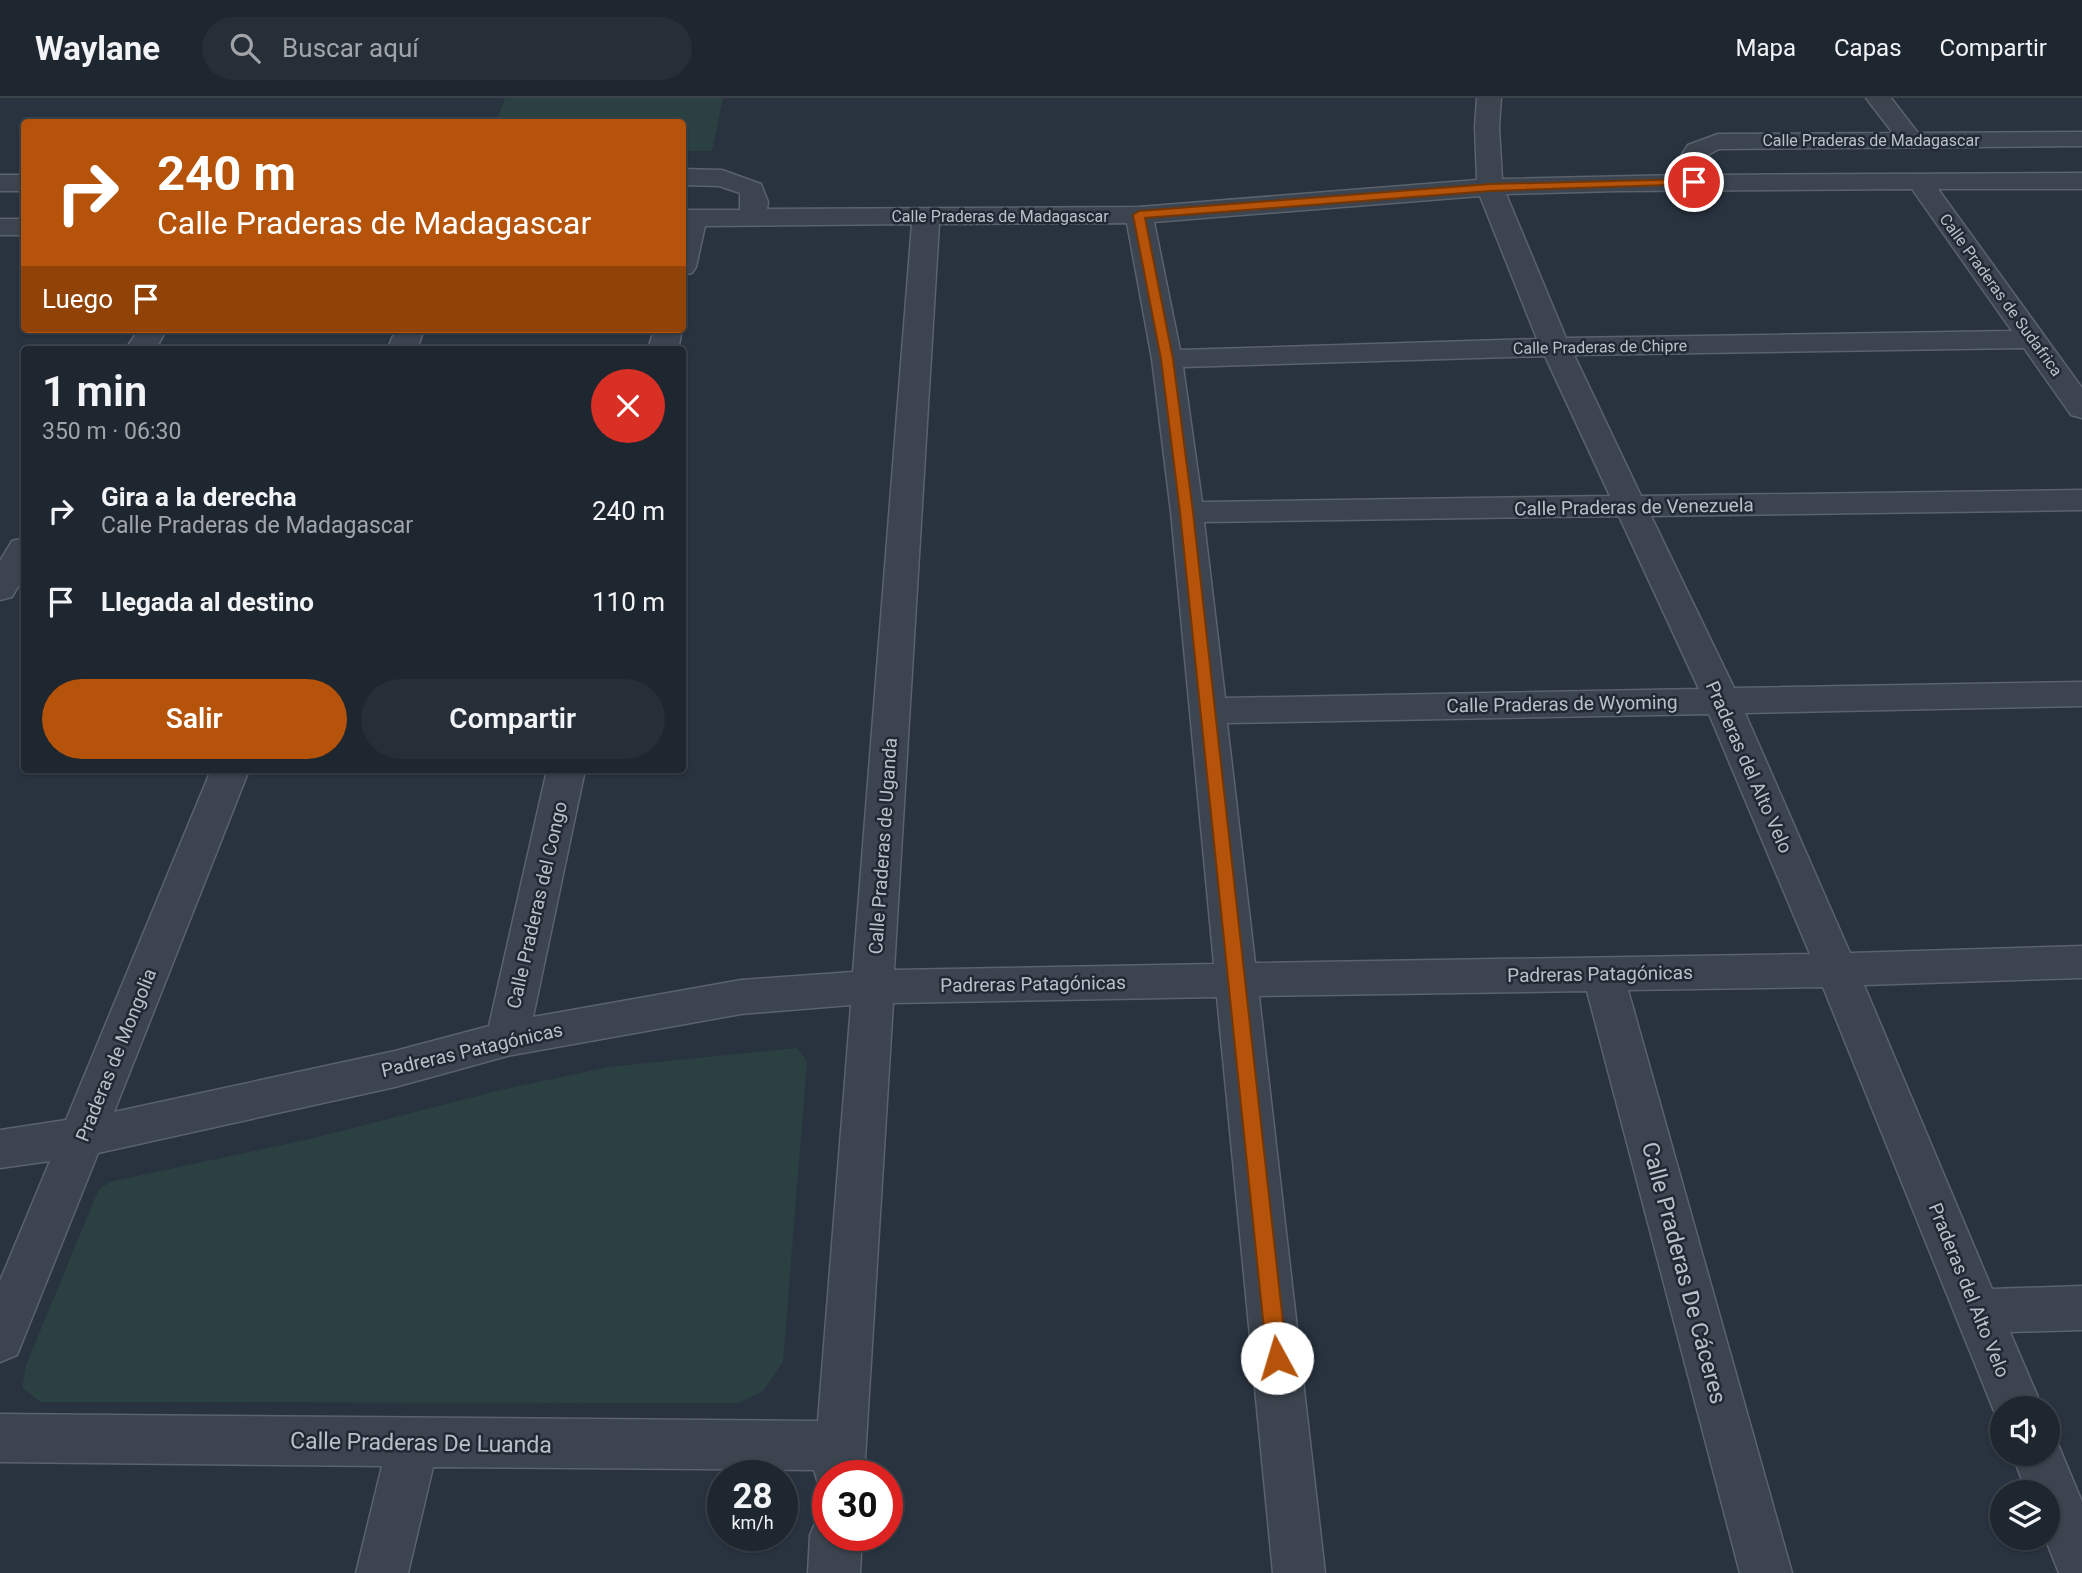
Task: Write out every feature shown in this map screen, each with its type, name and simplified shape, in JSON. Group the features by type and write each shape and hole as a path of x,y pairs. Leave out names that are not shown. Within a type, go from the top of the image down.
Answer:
{"street":[{"path":"1878,98 1910,139"},
{"name":"Praderas del Alto Velo","path":"1488,112 1490,187 1555,347 1721,701 1837,970 2013,1396"},
{"name":"Calle Praderas de Madagascar","path":"1694,182 1689,165 1694,152 1701,146 1718,142 2082,139"},
{"path":"686,177 722,177 752,189 755,202 752,219"},
{"name":"Calle Praderas de Sudafrica","path":"1919,181 2082,410"},
{"name":"Calle Praderas de Madagascar","path":"688,218 1139,215 1490,187 1694,182 2082,181"},
{"path":"0,183 21,183"},
{"path":"1139,215 1167,359 1187,512 1299,1573"},
{"name":"Calle Praderas de Uganda","path":"840,1460 926,217"},
{"path":"0,227 21,227"},
{"name":"Calle Praderas de Chipre","path":"1167,359 1555,347 2034,339"},
{"name":"Calle Praderas de Venezuela","path":"1187,512 2082,500"},
{"path":"0,589 21,553"},
{"name":"Calle Praderas de Wyoming","path":"1209,711 2082,694"},
{"name":"Praderas de Mongolia","path":"0,1339 229,773"},
{"name":"Calle Praderas del Congo","path":"507,1040 565,773"},
{"name":"Padreras Patagónicas","path":"0,1149 83,1137 369,1075 507,1040 741,998 874,987 1837,970 2082,962"},
{"name":"Calle Praderas De Cáceres","path":"1602,974 1766,1573"},
{"path":"1978,1311 2082,1308"},
{"name":"Calle Praderas De Luanda","path":"0,1438 413,1443 816,1460"},
{"path":"382,1573 413,1443"},
{"path":"2042,1466 2082,1565"},
{"path":"834,1573 835,1551"}],"green space":[{"path":"505,98 723,98 712,151 686,151 686,119 497,119"},
{"path":"797,1048 807,1061 783,1362 763,1391 739,1403 41,1402 22,1388 26,1365 98,1191 109,1182 310,1139 501,1090 608,1067"}],"route":[{"path":"1277,1358 1187,512 1167,359 1139,215 1490,187 1694,182"}]}
